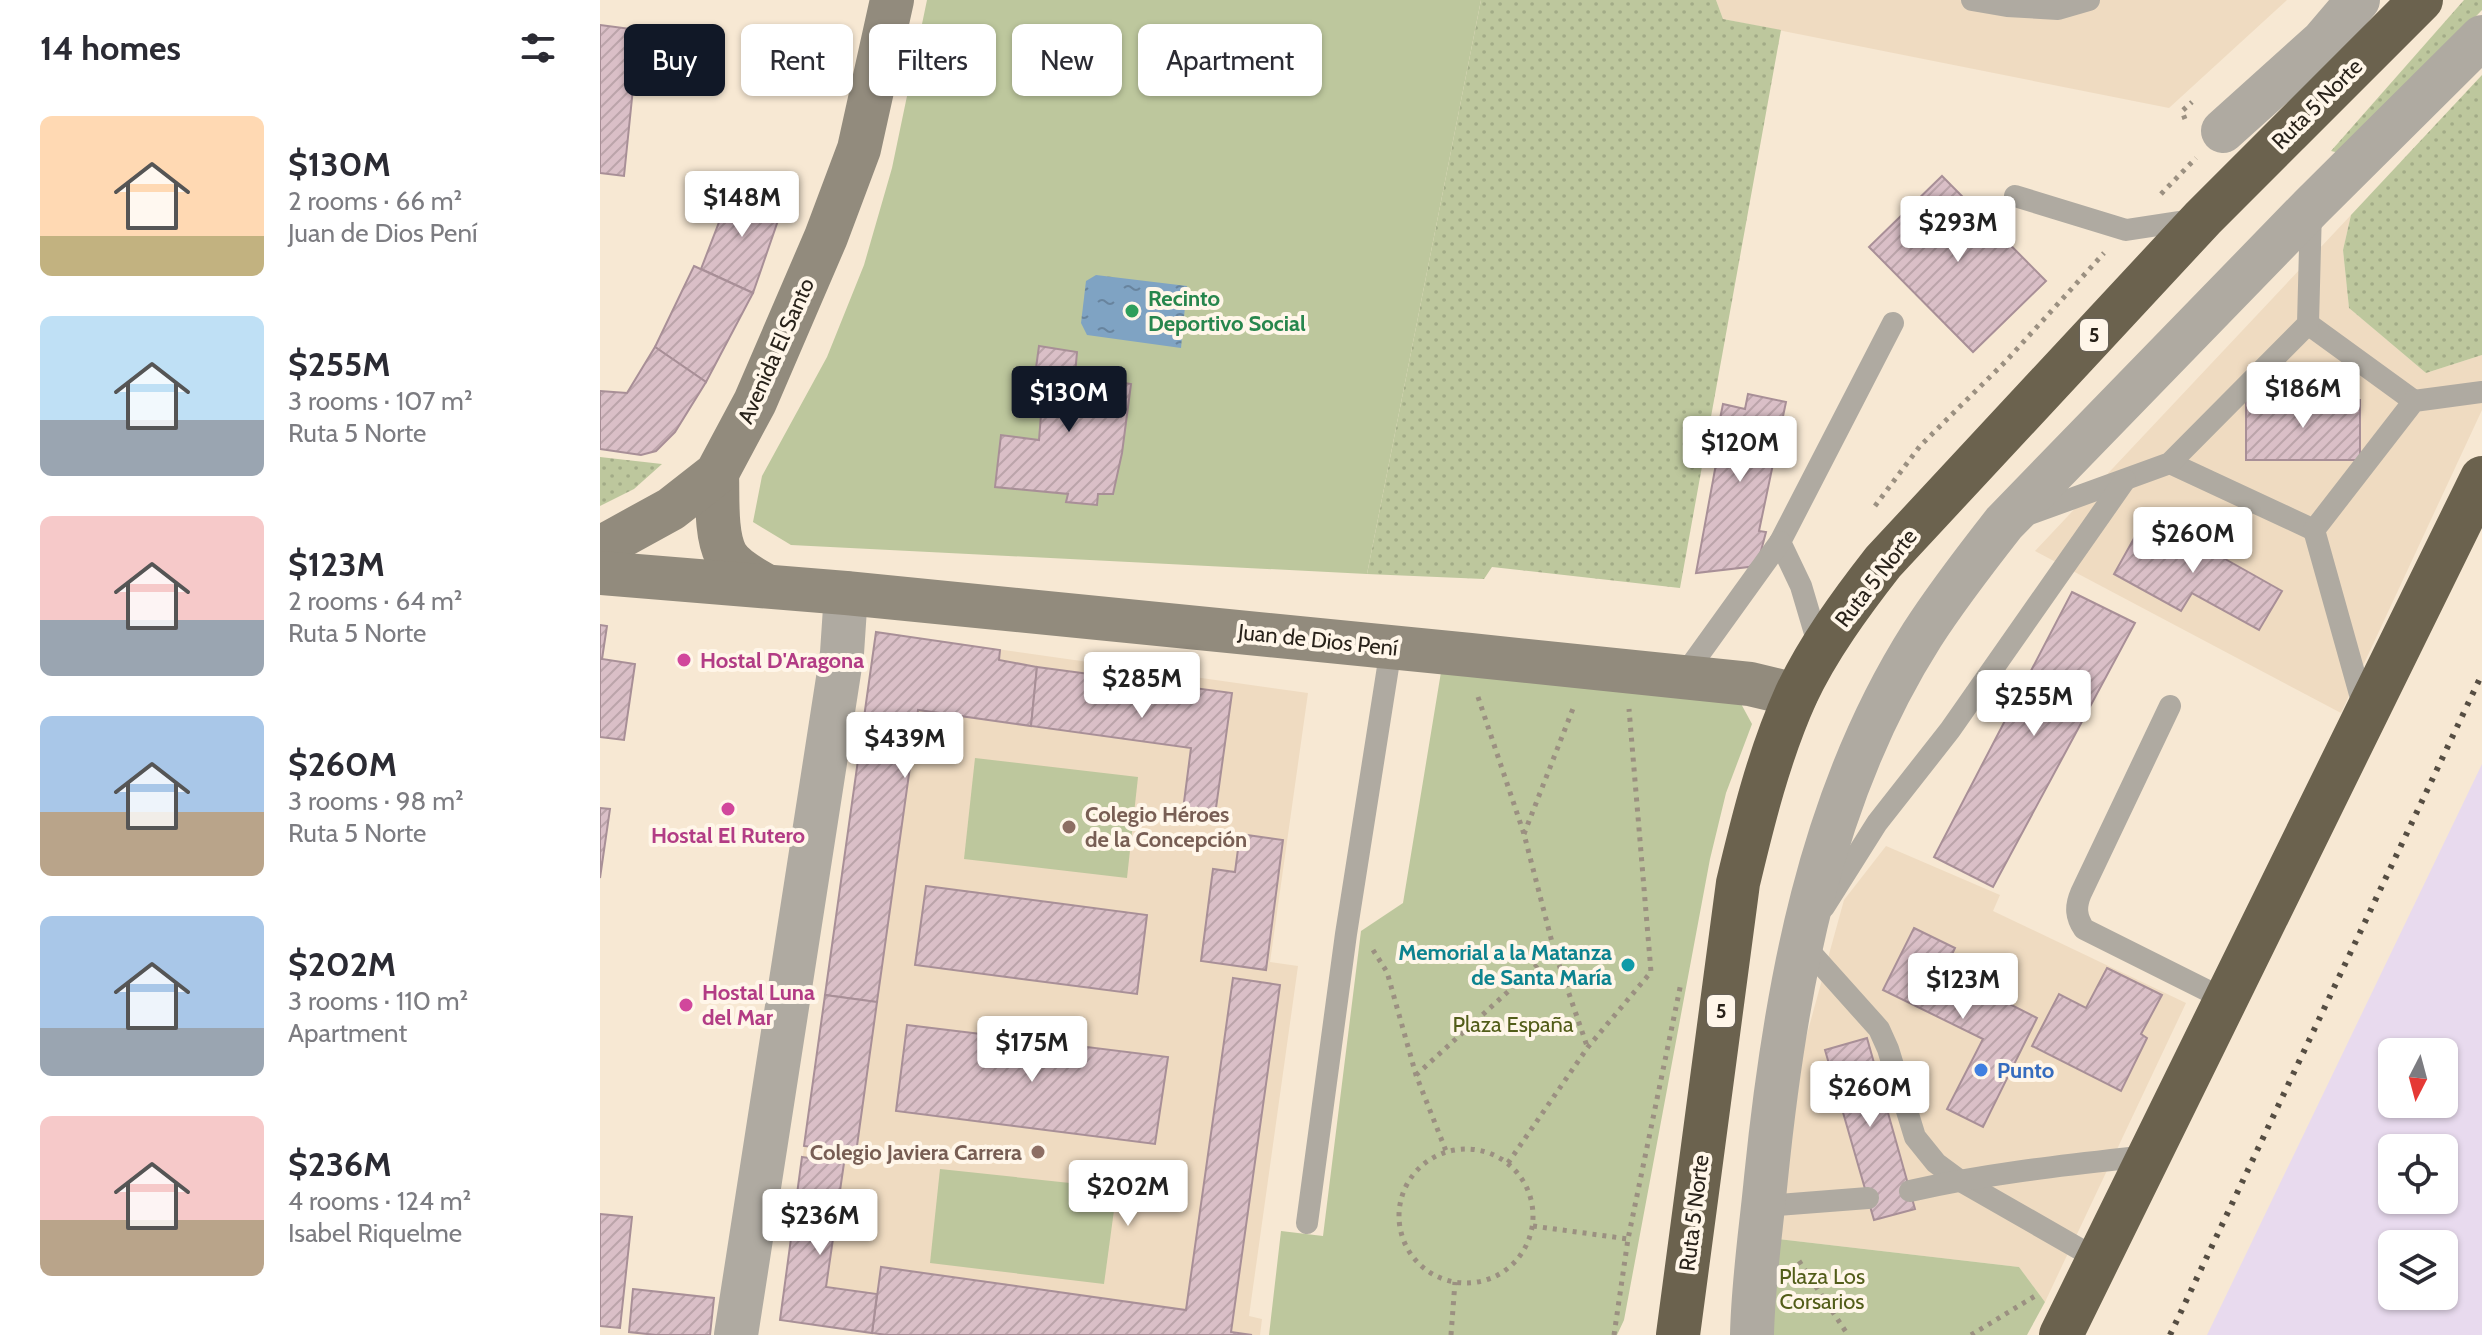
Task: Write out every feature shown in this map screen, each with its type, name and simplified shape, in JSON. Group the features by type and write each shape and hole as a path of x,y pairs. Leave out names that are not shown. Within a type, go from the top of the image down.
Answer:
{"highway":[{"name":"Ruta 5 Norte","path":"1678,1335 1738,883 1755,813 1796,695 1850,605 1883,562 2203,218 2421,0"},
{"path":"2061,1335 2482,478"},
{"path":"1662,1335 1684,1289"}],"street":[{"name":"Avenida El Santo","path":"600,548 671,509 717,473 773,363 859,149 892,0"},
{"path":"2223,131 2323,41 2358,0"},
{"path":"1752,1335 1783,1046 1802,944 1838,809 1886,699 1928,625 2004,523 2311,207 2482,37"},
{"path":"2277,82 2285,136"},
{"path":"717,473 718,519 727,555 747,574 766,586"},
{"name":"Juan de Dios Pení","path":"600,573 846,593 1470,655 1750,684 1796,695"},
{"path":"736,1335 842,653 846,593"}],"lane":[{"path":"1972,0 2058,9 2089,0"},
{"path":"2015,196 2126,230 2203,218"},
{"path":"2004,523 2170,463 2308,324 2311,207"},
{"path":"1682,678 1780,542 1893,323"},
{"path":"2308,324 2414,401 2482,392"},
{"path":"2314,530 2414,401"},
{"path":"2170,463 2314,530 2365,713"},
{"path":"2097,1259 1959,1180 1936,1163 1915,1137 1879,1029 1802,944 1877,823 1950,730 2125,480"},
{"path":"1780,542 1801,586 1821,652"},
{"path":"1307,1223 1346,934 1391,648"},
{"path":"2170,706 2076,903 2076,913 2084,929 2224,999"},
{"path":"1910,1191 1959,1180 2147,1156"},
{"path":"1764,1206 1868,1198"}],"path":[{"path":"1470,655 1469,671 1524,834 1554,950 1588,1047"},
{"path":"1508,1163 1588,1047 1651,972 1627,688 1606,670 1584,683 1524,834"},
{"path":"1346,934 1361,931 1387,972 1416,1075 1446,1151"},
{"path":"1416,1075 1554,950"},
{"path":"1478,1150 1494,1154 1508,1163 1523,1180 1531,1201 1533,1226 1527,1244 1515,1262 1498,1275 1477,1282 1455,1282 1434,1275 1416,1261 1404,1242 1399,1218 1401,1198 1410,1178 1426,1162 1446,1151 1478,1150"},
{"path":"1533,1226 1628,1239"},
{"path":"1797,1258 1848,1335"},
{"path":"1451,1335 1455,1282"}],"shaded area":[{"path":"1716,0 2287,0 2169,108 1723,19"},
{"path":"2351,215 2343,250 2349,308 2426,373 2482,355 2482,410 2341,713 2035,551"},
{"path":"876,632 1308,693 1270,962 1298,966 1249,1316 1262,1319 1260,1335 887,1335 780,1320"},
{"path":"2482,764 2482,1335 2207,1335"},
{"path":"1886,846 2000,895 1993,911 2186,1003 2045,1302 2019,1267 1778,1239 1804,1045 1844,900"}],"green space":[{"name":"Recinto Deportivo Social","path":"927,0 1481,0 1367,574 791,545 753,522 762,476 827,357 864,265 892,168 907,96 996,96 996,24 922,24"},
{"path":"1481,0 1716,0 1723,19 1781,30 1680,588 1492,567 1484,579 1367,574"},
{"path":"2464,0 2482,0 2482,10 2344,154 2331,151"},
{"path":"2482,75 2482,355 2426,373 2349,308 2343,250 2351,215"},
{"path":"600,457 662,464 634,489 600,506"},
{"name":"Plaza España","path":"1442,666 1739,700 1752,724 1726,793 1710,859 1624,1320 1617,1335 1269,1335 1281,1231 1323,1236 1361,931 1403,903"},
{"path":"975,758 1138,777 1127,878 964,859"},
{"path":"940,1169 1117,1188 1104,1284 930,1263"},
{"name":"Plaza Los Corsarios","path":"1778,1239 2019,1267 2045,1302 2027,1335 1768,1335"}],"water":[{"path":"1096,275 1187,286 1181,348 1087,335 1081,323 1086,281"}],"building":[{"path":"600,25 624,28 624,96 632,96 624,176 600,173"},
{"path":"1942,176 2046,281 1973,352 1869,247"},
{"path":"733,186 783,206 753,293 701,269"},
{"path":"694,266 753,293 706,382 655,347"},
{"path":"1039,346 1077,352 1075,375 1131,384 1113,494 1098,494 1097,505 1066,502 1068,494 995,487 1001,435 1039,440 1042,402 1032,397"},
{"path":"655,347 706,382 675,432 656,451 641,455 600,449 600,391 627,393"},
{"path":"1748,394 1786,402 1759,531 1766,532 1757,566 1696,573 1716,464 1711,463 1723,404 1745,409"},
{"path":"2246,400 2360,400 2360,460 2246,460"},
{"path":"2147,515 2282,591 2259,630 2192,593 2181,611 2114,574"},
{"path":"2072,592 2135,623 1993,887 1934,857"},
{"path":"600,625 607,626 602,659 635,664 624,740 600,737"},
{"path":"876,632 1000,650 999,660 1037,667 1031,726 918,710 877,1002 825,995"},
{"path":"1037,667 1232,693 1215,815 1183,810 1191,748 1031,726"},
{"path":"600,808 610,809 600,878"},
{"path":"1240,834 1283,840 1266,970 1201,961 1213,869 1235,872"},
{"path":"926,886 1147,915 1137,994 915,965"},
{"path":"1914,928 1955,948 1944,971 2037,1018 1983,1127 1947,1109 1983,1039 1883,990"},
{"path":"2107,968 2162,995 2141,1034 2147,1038 2121,1091 2032,1046 2059,994 2086,1008"},
{"path":"1233,978 1280,985 1231,1332 1252,1335 872,1333 881,1267 1186,1310"},
{"path":"825,995 877,1002 856,1153 804,1146"},
{"path":"907,1025 1168,1057 1155,1144 896,1111"},
{"path":"1867,1038 1915,1209 1874,1220 1825,1050"},
{"path":"802,1157 844,1163 826,1287 877,1294 872,1333 780,1320"},
{"path":"600,1214 632,1217 620,1328 600,1326"},
{"path":"633,1289 714,1298 710,1335 629,1332"}],"railway":[{"path":"2170,1335 2482,674"}],"place":[{"name":"Recinto Deportivo Social","path":"1132,311"},
{"name":"Hostal D'Aragona","path":"684,660"},
{"name":"Hostal El Rutero","path":"728,809"},
{"name":"Colegio Héroes de la Concepción","path":"1069,827"},
{"name":"Memorial a la Matanza de Santa María","path":"1628,965"},
{"name":"Hostal Luna del Mar","path":"686,1005"},
{"name":"Punto","path":"1981,1070"},
{"name":"Colegio Javiera Carrera","path":"1038,1152"}]}
